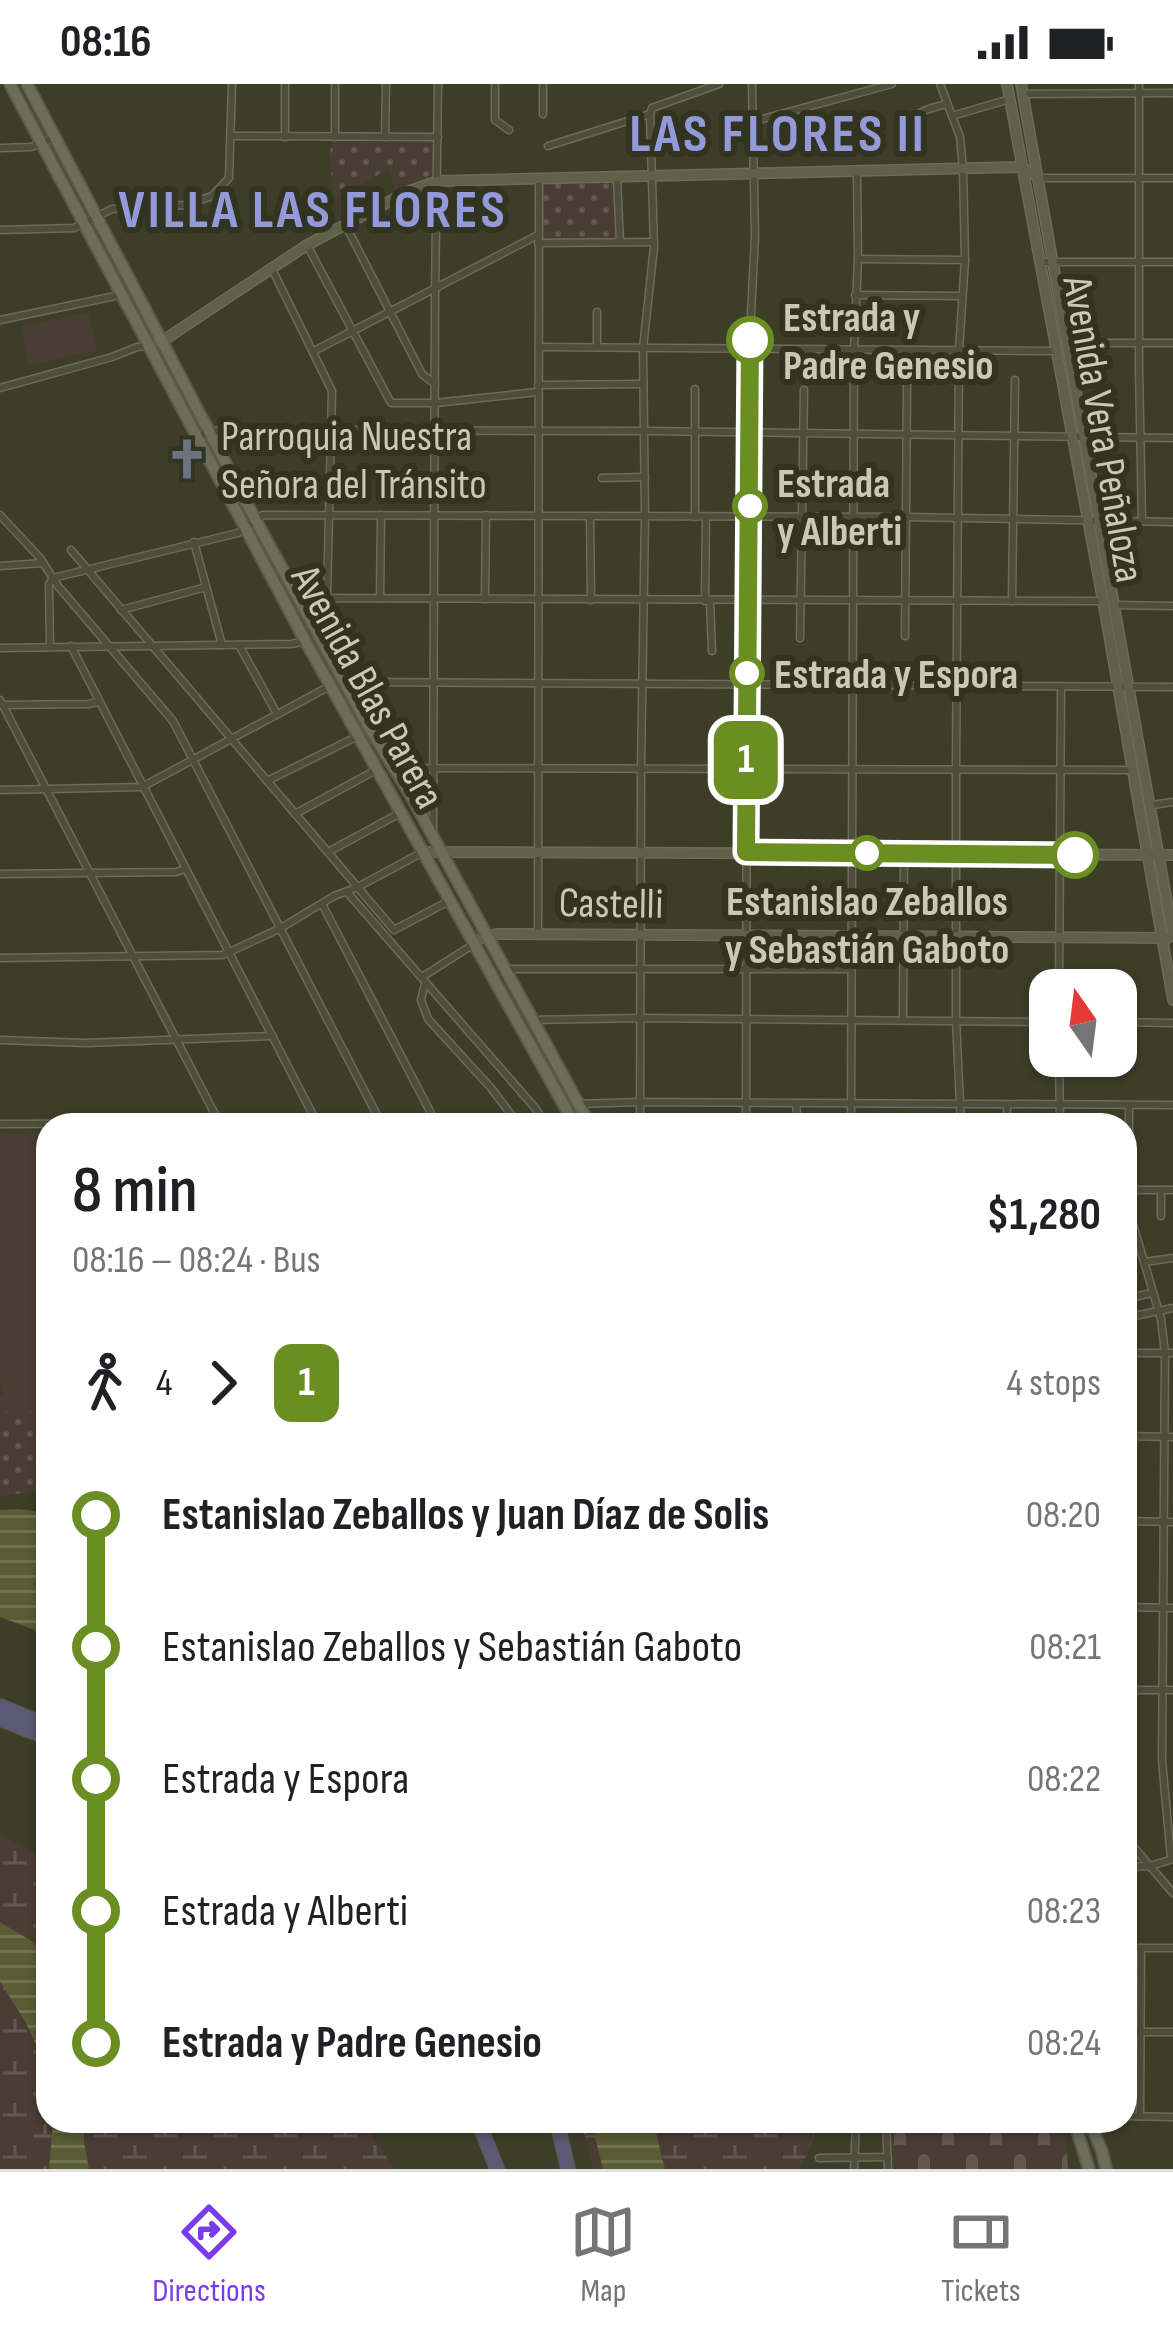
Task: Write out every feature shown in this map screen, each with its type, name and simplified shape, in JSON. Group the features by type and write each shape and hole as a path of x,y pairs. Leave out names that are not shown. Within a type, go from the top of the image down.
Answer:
{"highway":[{"path":"1,1710 36,1720"},
{"path":"1,1710 36,1731"},
{"path":"483,2133 497,2169"},
{"path":"560,2133 568,2169"}],"main road":[{"name":"Avenida Blas Parera","path":"10,84 121,295 208,432 346,685 399,767 577,1113"},
{"name":"Avenida Blas Parera","path":"27,84 96,217 196,438 474,944 576,1113"},
{"name":"Avenida Vera Peñaloza","path":"1007,84 1058,351 1115,605 1133,770 1147,855 1169,937"},
{"name":"Avenida Vera Peñaloza","path":"1022,89 1069,343 1079,437"},
{"path":"154,344 307,244 409,191 438,182 1022,167 1039,178"},
{"name":"Avenida Vera Peñaloza","path":"1094,520 1103,601 1160,855 1173,1000"},
{"path":"423,852 1173,855"},
{"name":"Castelli","path":"474,944 487,936 538,934 1169,937"},
{"path":"1078,2133 1088,2169"},
{"path":"1094,2133 1107,2169"}],"street":[{"path":"0,230 74,228 112,209 186,205 212,196 229,178 232,84"},
{"path":"285,84 285,137"},
{"path":"335,84 335,137"},
{"path":"386,84 386,137"},
{"path":"433,836 438,84"},
{"path":"496,84 495,121 509,130"},
{"path":"543,84 543,114"},
{"path":"640,1113 643,348 654,242 650,114 652,109 719,84"},
{"path":"745,1113 752,84"},
{"path":"755,121 892,84"},
{"path":"940,84 960,137 965,260 958,435 960,1113"},
{"path":"1022,89 1138,88 1173,93"},
{"path":"1138,88 1142,521"},
{"path":"952,116 1010,99"},
{"path":"916,144 916,118 922,111 947,104"},
{"path":"548,146 650,114"},
{"path":"232,136 438,137"},
{"path":"0,148 55,138"},
{"path":"850,1113 857,173"},
{"path":"1039,178 1173,178"},
{"path":"617,179 620,242"},
{"path":"538,934 539,180"},
{"path":"345,224 422,374 435,384"},
{"path":"314,351 538,239 654,242"},
{"path":"307,244 391,404 434,403 538,388 644,384"},
{"path":"858,259 965,260"},
{"path":"1041,262 1173,262"},
{"path":"272,267 332,391 327,598"},
{"path":"0,320 121,295"},
{"path":"855,295 962,296"},
{"path":"597,347 598,312"},
{"path":"1069,343 1173,344"},
{"path":"0,388 154,344"},
{"path":"539,347 1058,351"},
{"path":"1012,601 1015,380"},
{"path":"904,636 907,381"},
{"path":"695,389 695,517"},
{"path":"800,638 804,389"},
{"path":"196,438 208,432 434,430 1173,438"},
{"path":"602,478 645,478"},
{"path":"50,646 49,584 53,578 238,533 263,514 1173,522"},
{"path":"0,515 173,721 376,1113"},
{"path":"380,598 381,515"},
{"path":"485,599 486,515"},
{"path":"590,516 591,600"},
{"path":"706,517 712,651"},
{"path":"194,542 222,645"},
{"path":"71,550 394,930 450,900"},
{"path":"0,566 43,563"},
{"path":"121,610 206,587"},
{"path":"300,601 1103,601"},
{"path":"1115,605 1173,606"},
{"path":"0,648 291,644 320,636"},
{"path":"238,645 277,714"},
{"path":"71,646 312,1113"},
{"path":"0,790 142,787 331,685"},
{"path":"346,685 1173,687"},
{"path":"1060,969 1061,686"},
{"path":"97,702 1,704 214,1113"},
{"path":"267,781 359,736"},
{"path":"386,782 399,767 1133,770"},
{"path":"295,814 378,769"},
{"path":"1151,805 1173,802"},
{"path":"328,852 402,812"},
{"path":"0,958 229,953 423,852"},
{"path":"903,1020 904,853"},
{"path":"0,874 184,869"},
{"path":"347,892 538,1113"},
{"path":"322,904 431,1113"},
{"name":"Castelli","path":"423,981 474,944"},
{"path":"505,970 850,969"},
{"path":"423,981 421,1000 428,1019 510,1113"},
{"path":"532,1020 1029,1022"},
{"path":"1137,1022 1173,1023"},
{"path":"0,1040 273,1036"},
{"path":"1059,1077 1060,1113"},
{"path":"591,1113 640,1102 1173,1105"},
{"path":"796,1103 797,1113"},
{"path":"1007,1103 1007,1113"},
{"path":"1129,1105 1129,1113"},
{"path":"0,1124 36,1124"},
{"path":"1137,1190 1173,1190"},
{"path":"1161,1190 1161,1216"},
{"path":"1137,1244 1169,1353 1162,1436 1169,1608 1162,1689 1172,1859 1137,1867"},
{"path":"1144,1262 1173,1258"},
{"path":"1137,1296 1152,1293"},
{"path":"1137,1315 1173,1308"},
{"path":"1137,1353 1169,1353"},
{"path":"1137,1436 1173,1437"},
{"path":"1137,1522 1173,1522"},
{"path":"1137,1607 1169,1608"},
{"path":"1137,1690 1173,1690"},
{"path":"1137,1851 1173,1893"},
{"path":"1137,1948 1173,1948"},
{"path":"1141,1948 1140,2116 1173,2116"},
{"path":"1137,2032 1173,2032"},
{"path":"854,2169 855,2133"},
{"path":"886,2133 888,2169"},
{"path":"819,2158 887,2157"}],"green space":[{"path":"333,141 432,141 433,172 395,189 388,169 335,200 329,155"},
{"path":"615,183 617,239 541,241 543,184"},
{"path":"89,312 97,351 29,365 21,326"},
{"path":"36,1132 36,1412 0,1412 0,1133"},
{"path":"0,1412 36,1412 36,1493 0,1496"},
{"path":"0,1835 36,1854 36,1949 0,1922"},
{"path":"0,1982 36,2044 36,2133 52,2133 49,2169 0,2169"},
{"path":"84,2133 370,2133 395,2169 89,2169"},
{"path":"584,2133 815,2133 799,2169 593,2169"},
{"path":"890,2133 1066,2133 1068,2169 891,2169"}],"shaded area":[{"path":"0,1510 36,1511 36,1630 0,1617"},
{"path":"0,1922 36,1945 36,2045 25,2021 0,1982"},
{"path":"52,2133 84,2133 89,2169 49,2169"},
{"path":"594,2133 656,2133 665,2169 603,2169"}],"bus line":[{"name":"1","path":"750,340 746,852 1075,855"}],"place":[{"name":"Estrada y Padre Genesio","path":"750,340"},
{"name":"Parroquia Nuestra Señora del Tránsito","path":"187,459"},
{"name":"Estrada y Alberti","path":"750,506"},
{"name":"Estrada y Espora","path":"747,673"},
{"name":"Estanislao Zeballos y Sebastián Gaboto","path":"867,853"}],"district":[{"name":"LAS FLORES II","path":"778,132"},
{"name":"VILLA LAS FLORES","path":"313,208"}]}
